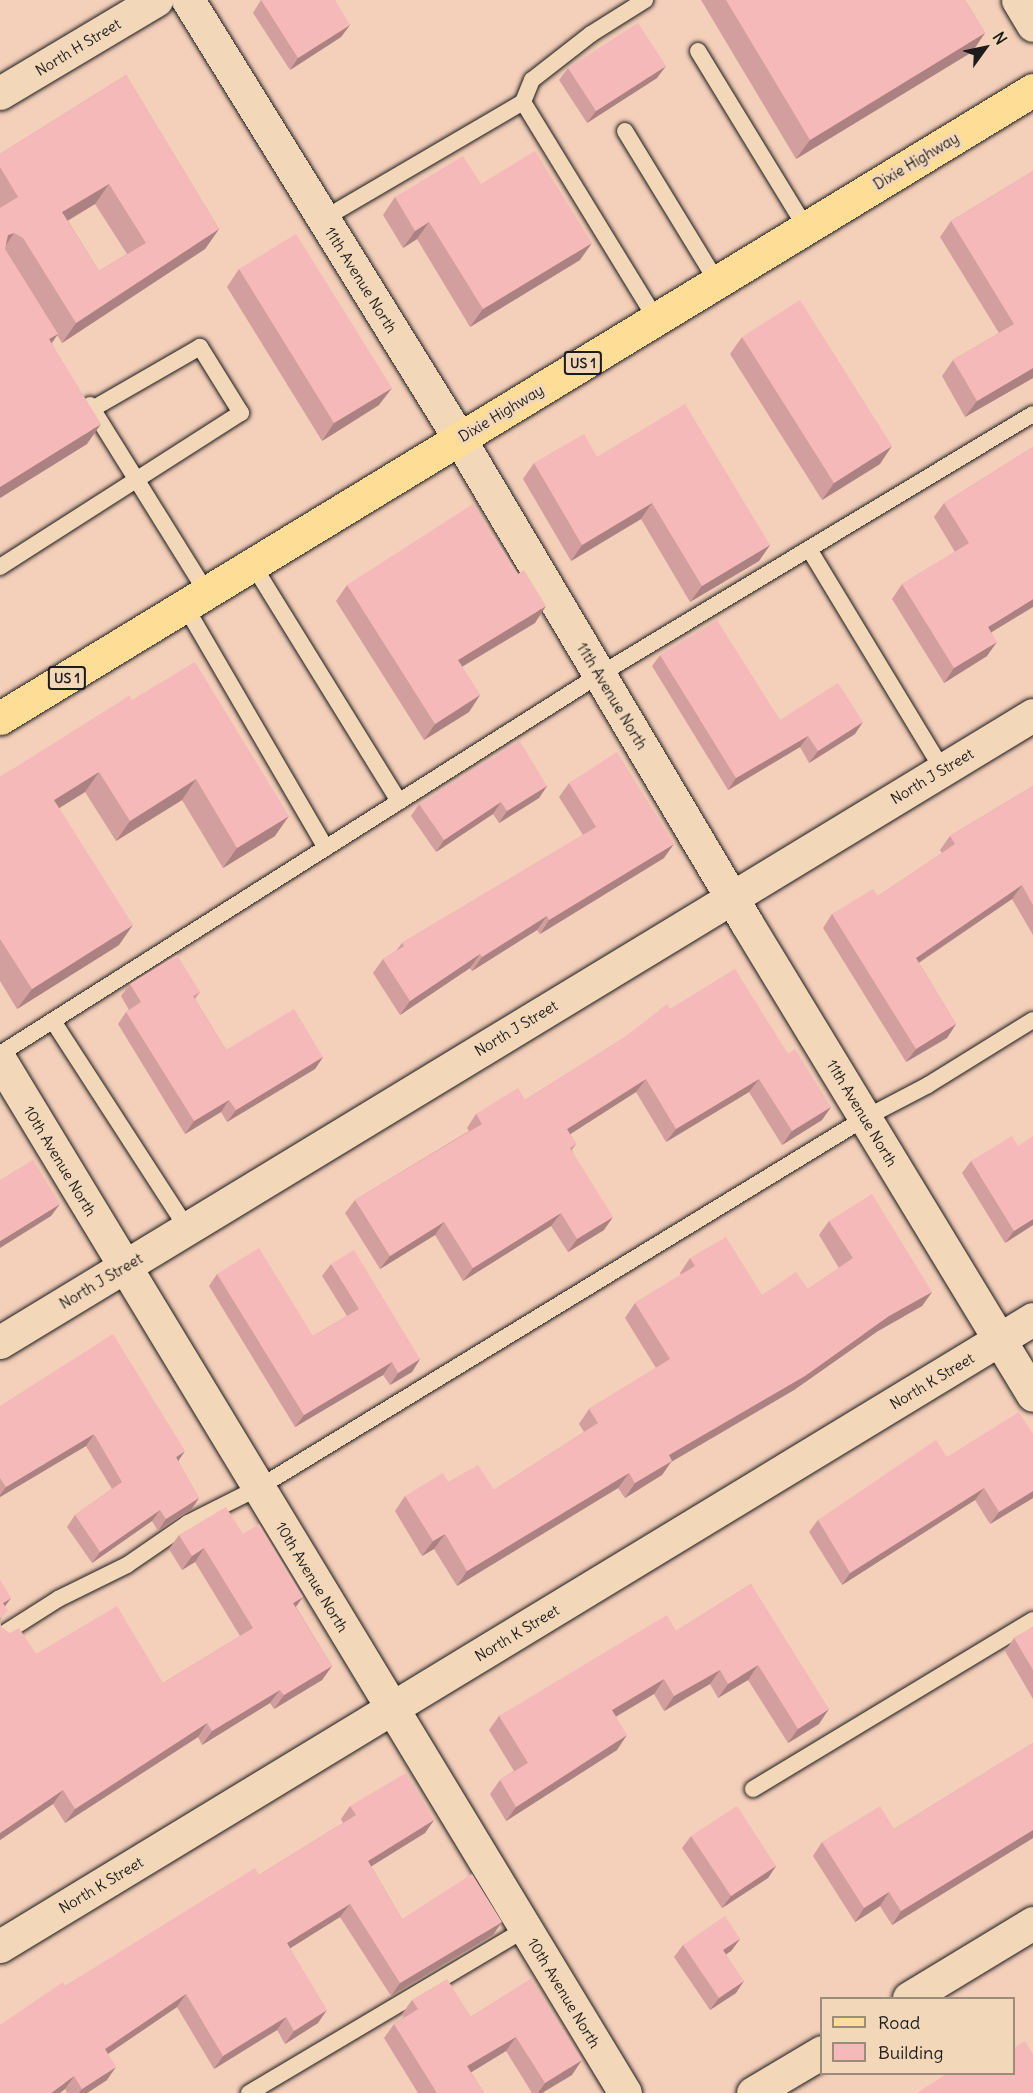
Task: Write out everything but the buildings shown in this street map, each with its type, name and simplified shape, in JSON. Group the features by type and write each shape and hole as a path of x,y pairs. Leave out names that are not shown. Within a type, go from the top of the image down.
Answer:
{"main road":[{"name":"Dixie Highway","path":"0,718 1033,90"}],"street":[{"name":"North H Street","path":"0,93 156,0"},
{"name":"11th Avenue North","path":"188,0 459,438 731,898 1033,1395"},
{"path":"1018,0 1033,25"},
{"name":"North J Street","path":"0,1342 1033,715"},
{"name":"10th Avenue North","path":"0,1060 625,2093"},
{"name":"North K Street","path":"0,1946 1033,1319"},
{"path":"911,1997 1033,1923"},
{"path":"753,2093 820,2053"}],"lane":[{"path":"323,219 523,102 532,80 591,34 645,0"},
{"path":"698,51 806,228"},
{"path":"523,102 656,319"},
{"path":"625,131 717,282"},
{"path":"0,567 241,414 200,348 92,409"},
{"path":"80,390 137,480 196,599 326,848"},
{"path":"0,1054 599,675 1033,414"},
{"path":"809,549 943,770"},
{"path":"253,565 399,801"},
{"path":"0,1636 58,1599 127,1565 188,1523 258,1488 865,1118 928,1085 1033,1020"},
{"path":"53,1021 187,1228"},
{"path":"753,1789 1033,1620"},
{"path":"249,2093 525,1929"}]}
